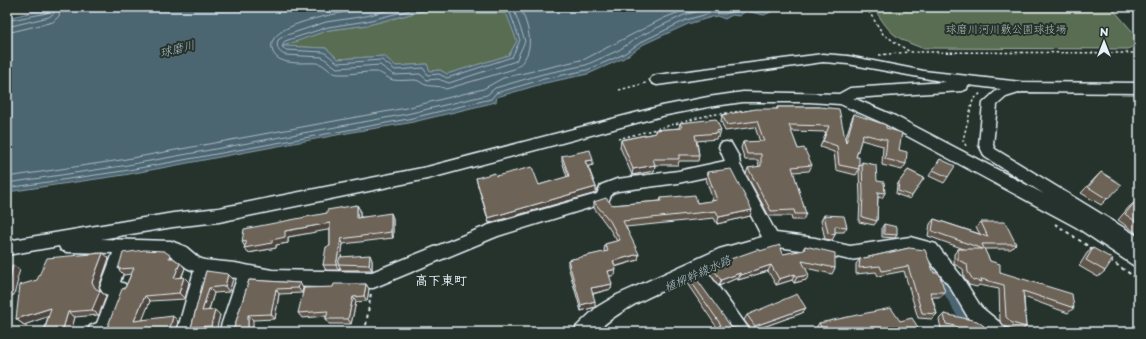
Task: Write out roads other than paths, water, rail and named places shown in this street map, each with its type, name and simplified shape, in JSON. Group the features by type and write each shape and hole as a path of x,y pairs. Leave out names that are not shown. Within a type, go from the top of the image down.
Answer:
{"street":[{"path":"657,80 823,58 848,60 924,76 1021,87"},
{"path":"842,99 850,93 970,86 1139,88"},
{"path":"1021,87 1001,94 990,103 986,145 990,153 1139,246"},
{"path":"7,248 173,220 219,215 427,173 580,134 662,111 708,102 743,97 809,96 842,99 890,120 1022,188 1082,222 1139,260"},
{"path":"726,147 732,157 733,165 772,241"},
{"path":"48,242 67,245 171,248 180,252 193,263 204,267 272,278 373,280 418,260 495,230 603,198 606,189 617,185 678,177 733,165"},
{"path":"582,332 603,313 623,301 697,272 725,254 778,240 815,244 850,253 910,244 930,248 956,282 976,312 998,332"},
{"path":"96,332 103,331 119,289 109,288 123,247"},
{"path":"186,332 204,267"},
{"path":"697,272 742,332"},
{"path":"228,332 247,273"}],"water":[{"name":"球磨川","path":"54,7 438,7 368,25 329,30 283,46 326,48 338,59 384,56 396,66 427,64 430,71 440,70 447,74 509,55 517,41 506,13 454,13 447,7 757,7 753,10 758,11 769,7 773,11 764,15 746,11 739,16 732,15 725,19 717,16 688,24 644,44 624,58 588,74 545,83 497,97 496,102 409,123 358,131 124,175 7,192 7,18"}],"waterway":[{"name":"植柳幹線水路","path":"933,262 962,311 985,332"}],"district":[{"name":"高下東町","path":"441,279"}],"park label":[{"name":"球磨川河川敷公園球技場","path":"1006,28"}]}
